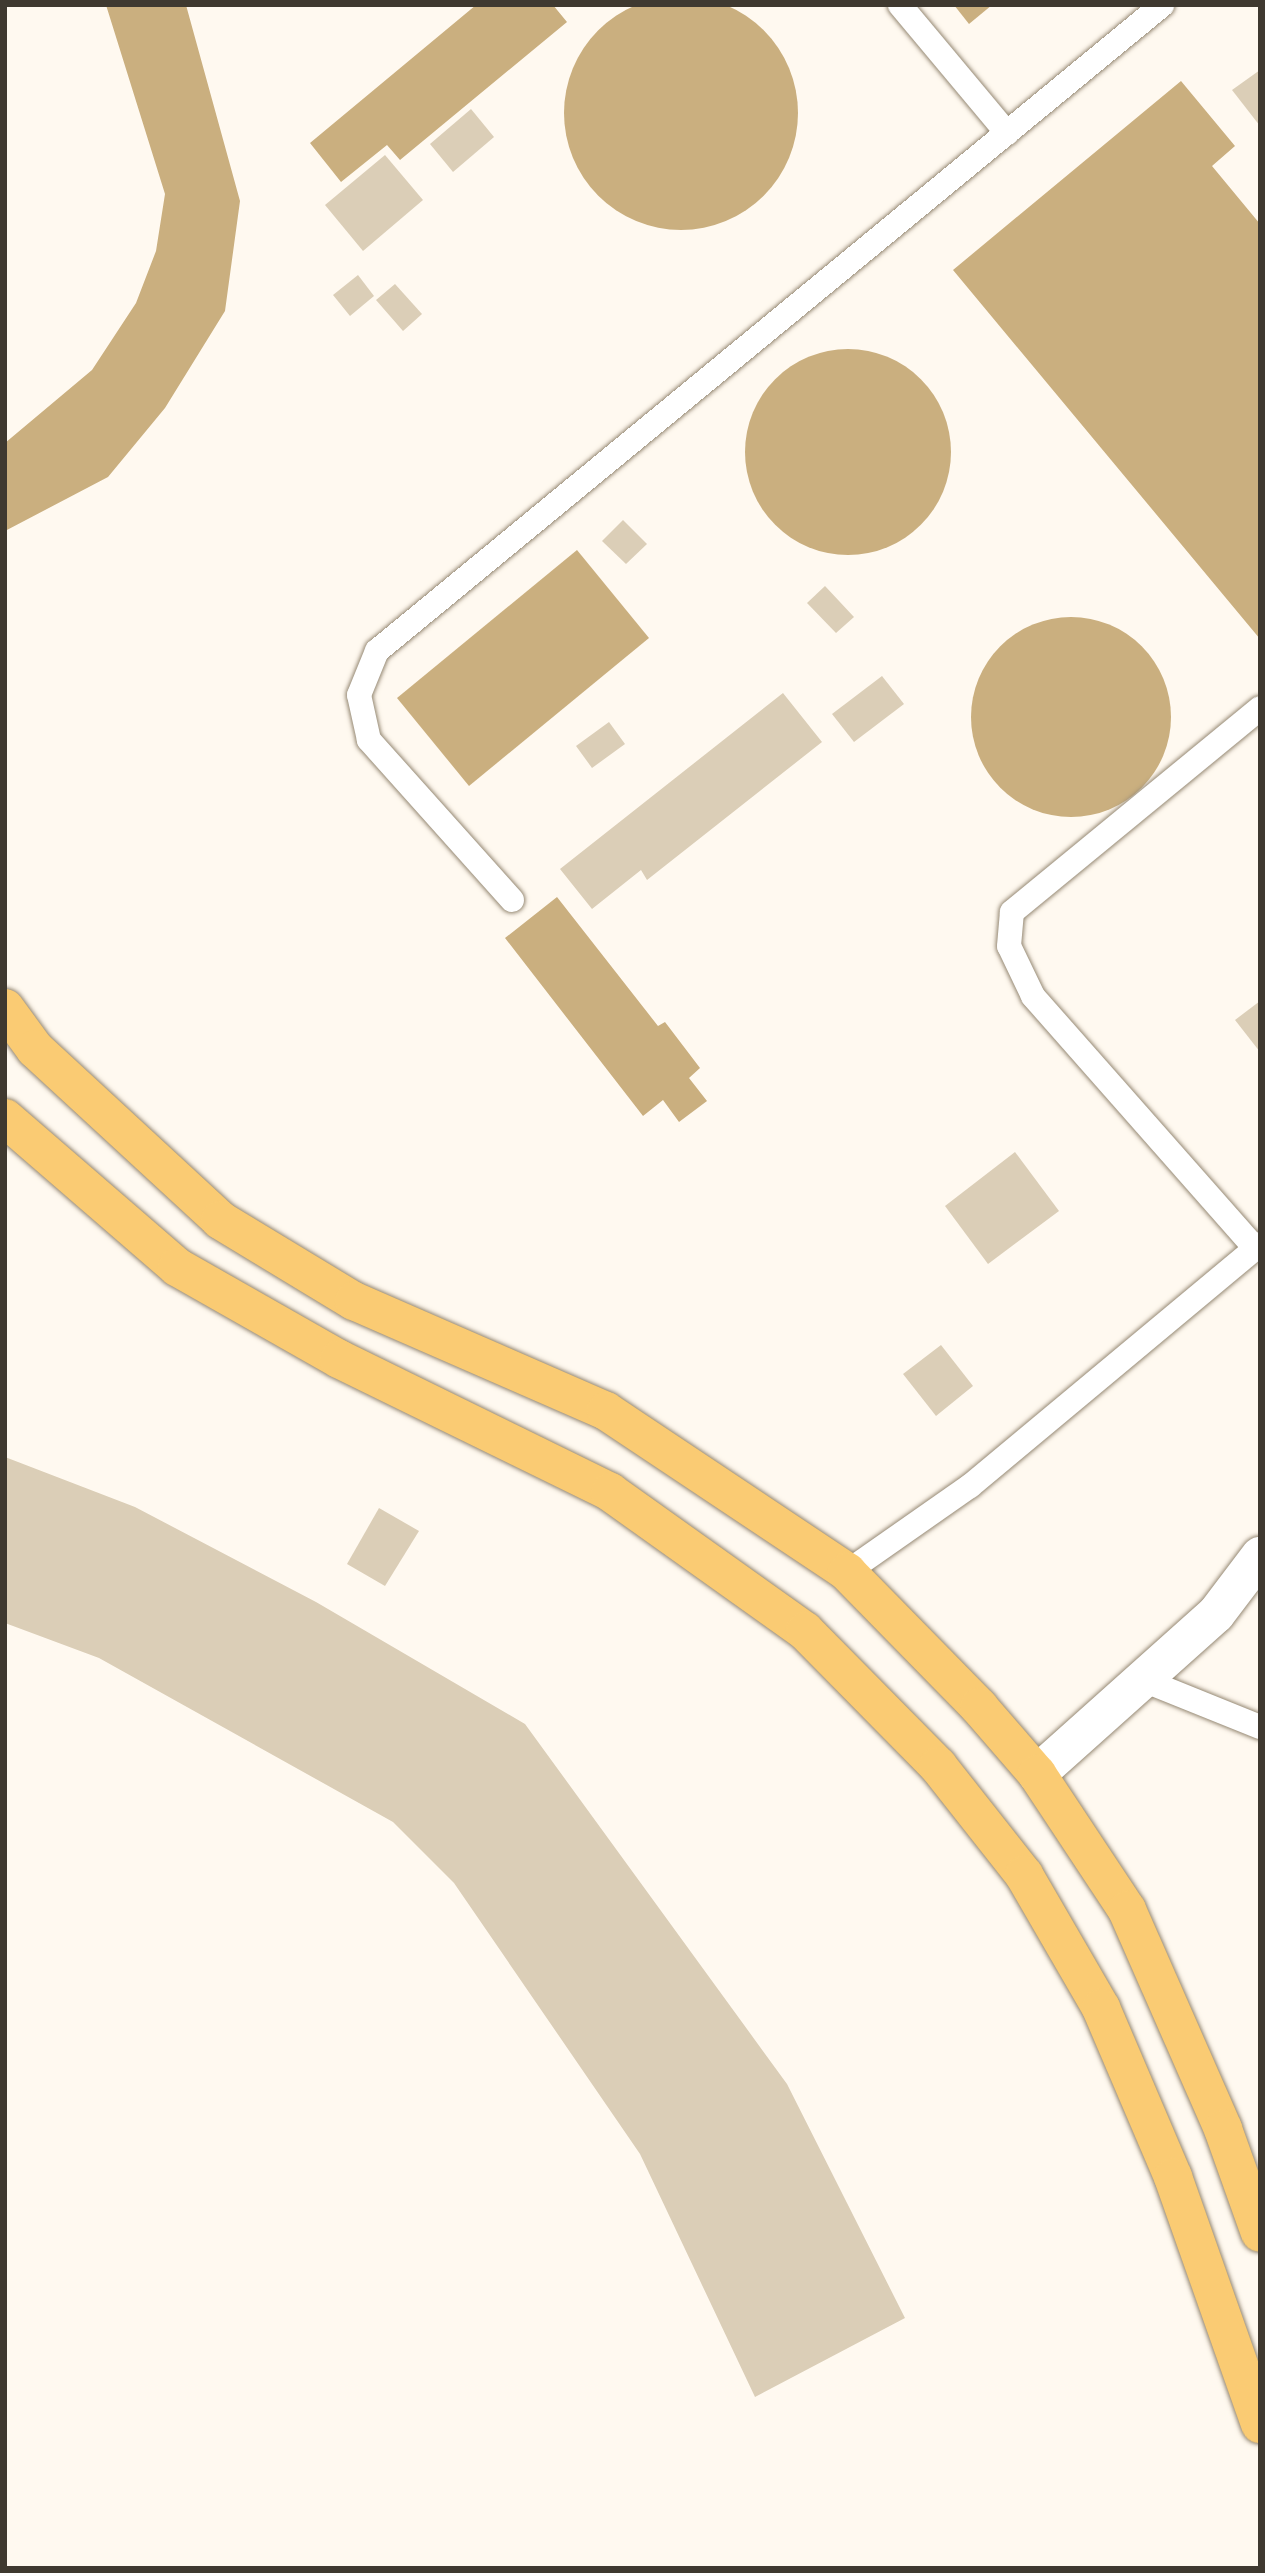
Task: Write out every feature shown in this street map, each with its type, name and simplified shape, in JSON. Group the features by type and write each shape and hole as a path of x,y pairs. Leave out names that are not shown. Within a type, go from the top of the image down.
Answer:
{"highway":[{"path":"5,1008 35,1049 220,1220 354,1301 606,1411 847,1572 979,1707 1037,1774 1127,1910 1223,2129 1260,2233"},
{"path":"5,1118 177,1267 339,1359 610,1492 804,1631 938,1766 1024,1875 1101,2008 1173,2177 1260,2424"}],"street":[{"path":"1037,1774 1216,1614 1260,1556"}],"lane":[{"path":"900,5 1007,133"},
{"path":"512,900 369,740 359,695 377,651 1162,5"},
{"path":"847,1572 970,1486 1257,1246 1033,996 1009,946 1012,912 1260,708"},
{"path":"1141,1679 1260,1727"}],"shaded area":[{"path":"670,-4 692,-4 726,5 746,15 764,30 779,48 789,68 796,90 796,136 789,158 779,178 764,196 746,211 715,225 692,230 670,230 647,225 616,211 590,187 569,147 564,124 564,102 569,79 583,48 607,22 647,1"},
{"path":"106,5 186,5 240,201 225,311 165,408 108,477 5,531 5,443 92,370 136,303 156,251 165,194"},
{"path":"476,5 553,5 567,22 400,160 387,145 341,182 310,143"},
{"path":"954,5 992,5 969,24"},
{"path":"1181,81 1235,146 1212,166 1260,224 1260,639 953,270"},
{"path":"848,349 887,357 920,380 943,413 951,452 943,491 920,524 887,547 848,555 809,547 776,524 753,491 745,452 753,413 776,380 809,357"},
{"path":"577,550 649,638 469,786 397,698"},
{"path":"1071,617 1109,624 1142,646 1164,679 1171,717 1164,755 1142,788 1109,810 1071,817 1033,810 1000,788 978,755 971,717 978,679 1000,646 1033,624"},
{"path":"557,897 658,1026 665,1022 700,1068 689,1078 707,1101 679,1122 663,1100 643,1116 505,938"}],"building":[{"path":"1260,70 1260,126 1232,90"},
{"path":"471,109 494,137 453,172 430,144"},
{"path":"385,155 423,200 363,251 325,205"},
{"path":"358,275 374,296 350,316 333,295"},
{"path":"395,284 422,314 403,331 376,300"},
{"path":"623,520 647,544 626,564 602,541"},
{"path":"825,586 854,617 836,633 807,603"},
{"path":"882,676 904,704 854,742 832,714"},
{"path":"783,693 822,742 647,880 641,870 592,909 560,869"},
{"path":"609,722 625,744 592,768 576,746"},
{"path":"1260,1001 1260,1052 1235,1020"},
{"path":"1015,1152 1059,1211 988,1264 945,1206"},
{"path":"941,1345 973,1386 936,1416 903,1374"},
{"path":"5,1457 135,1507 316,1602 525,1724 787,2084 905,2318 755,2397 640,2154 454,1883 393,1822 99,1658 5,1623"},
{"path":"379,1508 419,1531 385,1586 347,1564"}]}
